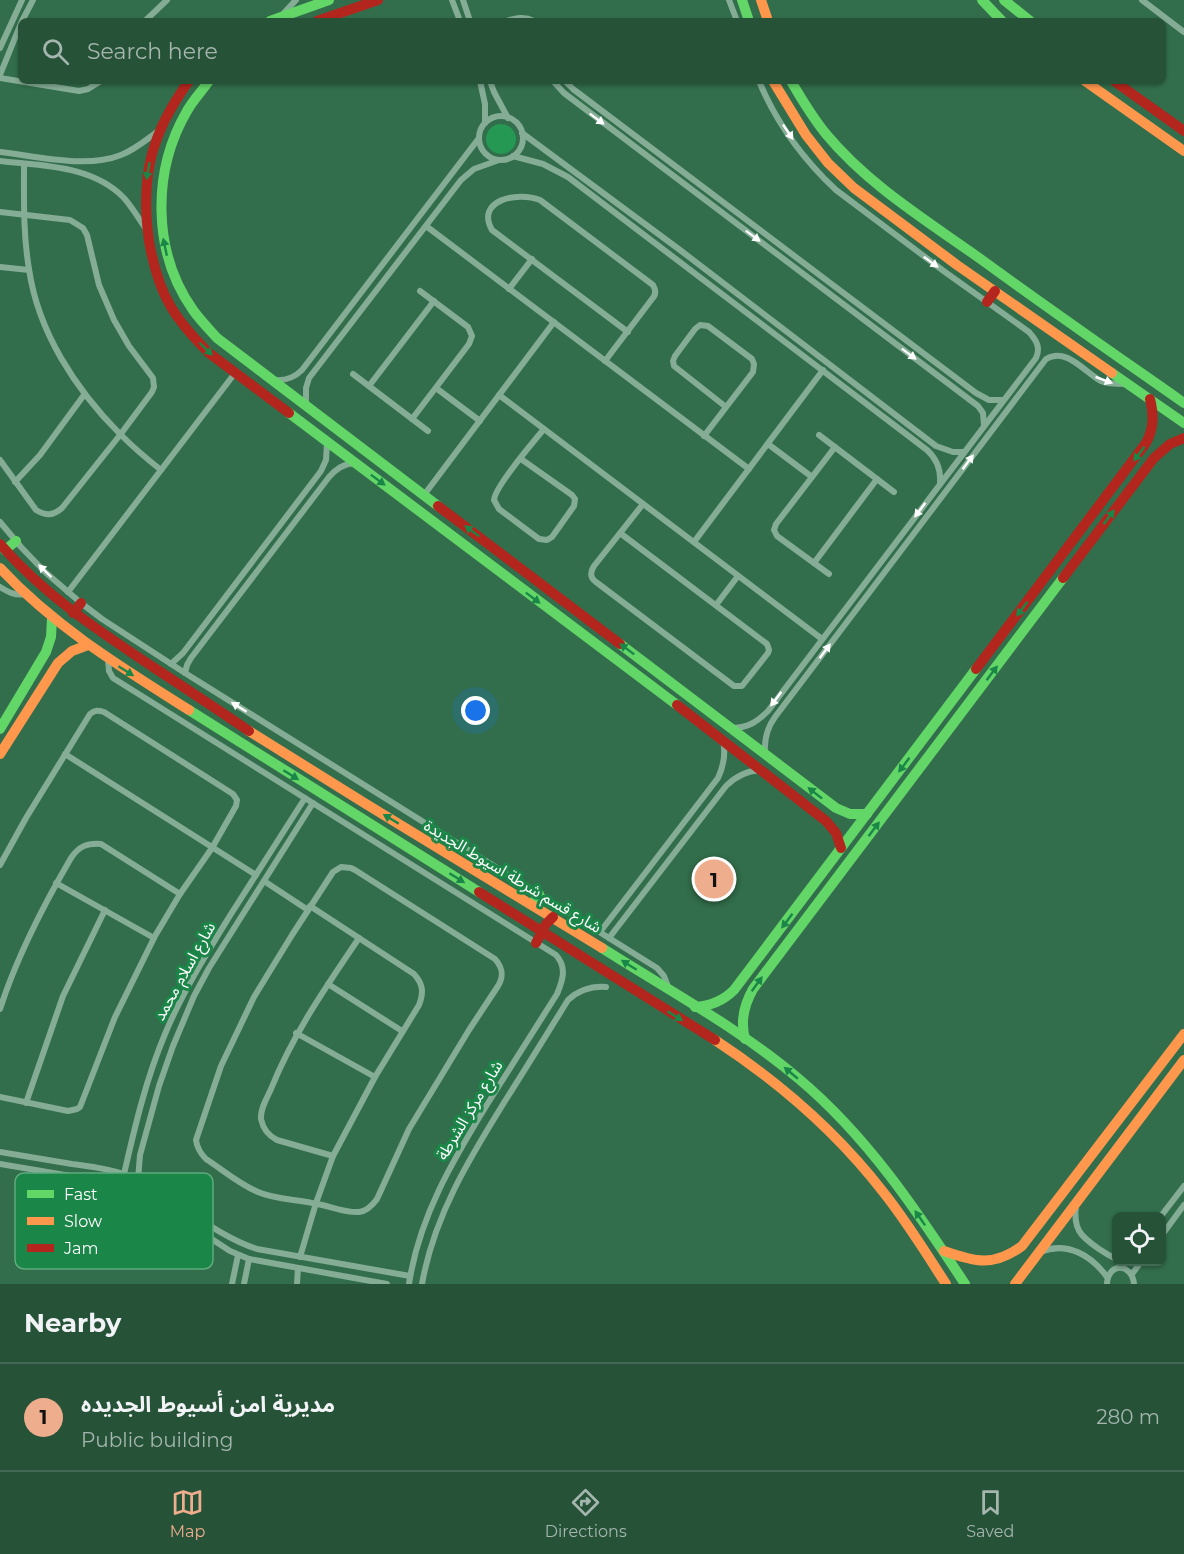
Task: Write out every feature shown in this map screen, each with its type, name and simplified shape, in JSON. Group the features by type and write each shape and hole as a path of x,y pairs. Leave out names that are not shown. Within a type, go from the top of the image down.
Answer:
{"main road":[{"path":"278,18 329,0"},
{"path":"326,18 378,0"},
{"path":"742,0 748,18"},
{"path":"761,0 767,18"},
{"path":"982,0 999,18"},
{"path":"1004,0 1026,18"},
{"path":"187,84 174,101 153,146 145,198 147,232 159,280 170,306 184,326 209,354 723,740 830,824 841,848"},
{"path":"207,84 192,103 175,134 164,169 161,222 168,257 184,298 208,329 840,811 850,814 867,813"},
{"path":"775,84 806,135 828,163 854,188 957,265 1184,423"},
{"path":"793,84 816,121 851,162 879,186 1184,403"},
{"path":"1089,84 1184,151"},
{"path":"1118,84 1184,131"},
{"path":"957,265 968,250"},
{"path":"159,280 174,274"},
{"path":"987,302 995,291"},
{"path":"1129,385 1139,371"},
{"path":"695,1007 713,1005 734,990 1148,442 1153,426 1153,408 1150,399"},
{"path":"745,1039 742,1030 742,1013 753,989 1154,458 1170,444 1184,438"},
{"path":"396,494 405,481"},
{"path":"3,547 16,541"},
{"name":"شارع قسم شرطة اسيوط الجديدة","path":"3,547 37,581 110,640 259,738 553,917 745,1039 784,1067 856,1135 900,1189 965,1284"},
{"name":"شارع قسم شرطة اسيوط الجديدة","path":"0,568 52,618 108,659 718,1042 760,1071 843,1146 898,1211 946,1284"},
{"path":"25,594 37,581"},
{"path":"74,613 81,603"},
{"path":"0,729 46,652 51,637 52,618"},
{"path":"0,754 58,663 72,651 88,645"},
{"path":"635,675 645,662"},
{"path":"946,710 958,718"},
{"path":"251,750 259,738"},
{"path":"411,865 418,854"},
{"path":"498,904 508,891"},
{"path":"532,905 539,894"},
{"path":"536,943 546,924 553,917"},
{"path":"585,938 597,930"},
{"path":"606,987 613,977"},
{"path":"944,1251 968,1260 984,1262 1009,1256 1022,1246 1184,1034"},
{"path":"1015,1284 1184,1060"},
{"path":"1136,1098 1148,1107"},
{"path":"830,1132 836,1131 841,1120"},
{"path":"843,1146 846,1139 856,1135"},
{"path":"1022,1246 1026,1253 1037,1254"}],"street":[{"path":"0,48 22,0"},
{"path":"23,18 33,0"},
{"path":"148,18 167,0"},
{"path":"276,18 296,0"},
{"path":"452,0 459,18"},
{"path":"463,0 469,18"},
{"path":"729,0 736,18"},
{"path":"1142,0 1166,18"},
{"path":"1166,18 1184,32"},
{"path":"18,30 0,76 18,79"},
{"path":"43,84 80,91 96,84"},
{"path":"481,84 485,104 485,123 479,138 484,153 499,160"},
{"path":"491,84 508,118"},
{"path":"556,84 564,93 978,406 984,417 984,425"},
{"path":"568,84 976,393 989,400 1003,400"},
{"path":"732,729 745,727 763,716 1036,358 1039,347 1029,332 836,190 822,177 792,139 761,84"},
{"path":"485,123 499,117 508,118 517,124 522,133 680,250 936,446 953,452 964,452"},
{"path":"0,152 92,162 122,155 160,130"},
{"path":"306,405 306,388 309,378 461,180 479,166 513,156 521,146 522,133"},
{"path":"272,380 287,380 299,373 479,138"},
{"path":"513,156 543,164 562,173 823,370 932,454 938,465 940,483"},
{"path":"0,160 71,170 90,175 113,188 124,198 147,232"},
{"path":"90,175 92,162"},
{"path":"24,164 24,215 29,270 45,323 67,369 84,395 120,435 161,471"},
{"path":"606,361 628,332 654,297 653,285 536,198 515,196 494,205 489,218 490,226 495,232 628,332"},
{"path":"433,199 441,206"},
{"path":"0,212 70,220 83,228 87,235 99,285 110,311 129,346 153,378 154,387 120,435 57,513 50,515 36,510 0,460"},
{"path":"426,226 748,469"},
{"path":"674,258 680,250"},
{"path":"509,289 532,259"},
{"path":"795,268 801,260"},
{"path":"0,267 29,270"},
{"path":"412,419 469,344 472,336 468,327 420,291"},
{"path":"369,386 434,301"},
{"path":"424,495 554,322"},
{"path":"704,436 753,372 754,364 752,359 708,326 700,325 675,356 674,366 726,406"},
{"path":"336,326 344,332"},
{"path":"765,754 765,738 771,723 1043,363 1051,357 1065,356 1102,381 1129,385"},
{"path":"1036,358 1043,363"},
{"path":"694,543 823,370"},
{"path":"68,592 235,373"},
{"path":"354,374 428,431"},
{"path":"436,388 480,421"},
{"path":"858,397 863,390"},
{"path":"15,482 40,455 84,395"},
{"path":"499,395 822,639"},
{"path":"521,459 572,495 574,500 574,506 552,537 547,540 539,538 495,504 495,493 521,459 544,429"},
{"path":"819,435 894,492"},
{"path":"171,664 183,653 321,471 326,460 327,442"},
{"path":"768,444 812,477"},
{"path":"829,574 777,536 774,530 776,524 835,447"},
{"path":"185,673 191,658 329,477 337,468 355,463"},
{"path":"814,563 877,479"},
{"path":"620,533 767,644 768,653 744,684 739,687 734,686 593,580 592,568 643,504"},
{"path":"0,522 45,572 81,603 185,673 597,930 659,971 664,976 671,992"},
{"path":"891,549 898,554"},
{"path":"716,605 738,576"},
{"path":"0,587 19,596 25,594"},
{"path":"108,659 109,671 113,678 536,943"},
{"path":"796,672 804,678"},
{"path":"0,865 26,818 93,712 100,711 236,797 237,803 212,848 180,894 154,938 115,1017 80,1107 68,1111 0,1097"},
{"path":"597,930 718,778 724,763 723,740"},
{"path":"65,754 256,875"},
{"path":"609,938 726,786 738,776 761,770"},
{"name":"شارع اسلام محمد","path":"124,1173 140,1105 166,1032 192,978 304,798"},
{"name":"شارع اسلام محمد","path":"139,1173 140,1155 172,1046 202,981 313,804"},
{"path":"0,1009 34,926 56,883 76,851 83,846 92,843 101,844 180,894"},
{"path":"341,867 351,868 495,959 503,972 502,980 409,1129 372,1206 366,1210 351,1212 316,1203 271,1196 252,1189 201,1154 196,1140 221,1065 258,990 333,872 341,867"},
{"path":"264,881 414,974 422,988 419,1005 375,1077 333,1156 300,1257"},
{"path":"56,883 154,938"},
{"path":"27,1102 63,996 105,910"},
{"path":"227,922 235,927"},
{"path":"333,1156 271,1137 264,1129 261,1118 263,1107 279,1068 296,1033 359,938"},
{"name":"شارع مركز الشرطة","path":"409,1284 423,1228 442,1182 560,987 562,963 536,943"},
{"path":"328,984 402,1031"},
{"name":"شارع مركز الشرطة","path":"422,1284 425,1264 442,1214 465,1166 485,1133 568,1000 574,994 589,988 606,987"},
{"path":"296,1033 375,1077"},
{"path":"0,1152 120,1173"},
{"path":"0,1164 53,1173"},
{"path":"1164,1212 1184,1186"},
{"path":"1076,1202 1075,1222 1081,1234 1112,1257"},
{"path":"1166,1228 1184,1205"},
{"path":"213,1227 236,1241 257,1250 410,1276"},
{"path":"213,1240 249,1260 387,1284"},
{"path":"1037,1254 1053,1248 1071,1249 1092,1260 1106,1282 1116,1266"},
{"path":"266,1262 268,1252"},
{"path":"232,1284 238,1255"},
{"path":"244,1284 249,1260"},
{"path":"1124,1266 1130,1272 1134,1284"},
{"path":"1130,1272 1137,1266"},
{"path":"297,1284 298,1268"},
{"path":"1112,1271 1118,1268 1130,1272"}],"green space":[{"path":"501,124 511,129 516,139 511,149 501,154 491,149 486,139 491,129"}],"traffic: fast":[{"path":"278,18 329,0"},
{"path":"742,0 748,18"},
{"path":"982,0 999,18"},
{"path":"1004,0 1026,18"},
{"path":"207,84 189,107 176,134 167,159 163,185 164,237 170,263 180,287 196,314 217,338 438,506"},
{"path":"793,84 826,134 880,187 1184,403"},
{"path":"1112,373 1184,423"},
{"path":"289,413 677,705"},
{"path":"5,550 16,541"},
{"path":"745,1039 744,1013 753,989 1063,578"},
{"path":"0,729 46,652 51,637 52,618"},
{"path":"620,644 836,808 850,814 867,814"},
{"path":"695,1007 716,1002 734,990 976,669"},
{"path":"189,710 479,892"},
{"path":"532,905 539,894"},
{"path":"602,948 752,1043 776,1060 824,1101 869,1150 909,1202 965,1284"}],"traffic: slow":[{"path":"761,0 767,18"},
{"path":"775,84 806,135 828,163 854,188 957,265 1112,373"},
{"path":"1089,84 1184,151"},
{"path":"0,568 66,628 189,710"},
{"path":"0,754 58,663 72,651 88,645"},
{"path":"249,731 602,948"},
{"path":"944,1251 975,1260 993,1260 1012,1253 1022,1246 1184,1034"},
{"path":"715,1040 762,1073 806,1109 847,1149 892,1204 946,1284"},
{"path":"1015,1284 1184,1060"}],"traffic: jam":[{"path":"326,18 378,0"},
{"path":"187,84 165,119 151,156 146,196 147,218 149,241 157,275 171,307 209,353 289,413"},
{"path":"1118,84 1184,131"},
{"path":"987,302 995,291"},
{"path":"976,669 1146,443 1151,432 1150,399"},
{"path":"1063,578 1154,458 1170,444 1184,438"},
{"path":"438,506 620,644"},
{"path":"0,544 34,579 72,611 249,731"},
{"path":"73,613 81,603"},
{"path":"677,705 826,821 836,833 841,848"},
{"path":"479,892 715,1040"},
{"path":"536,943 546,924 553,917"}],"place":[{"name":"مديرية امن أسيوط الجديده","path":"714,879"}]}
